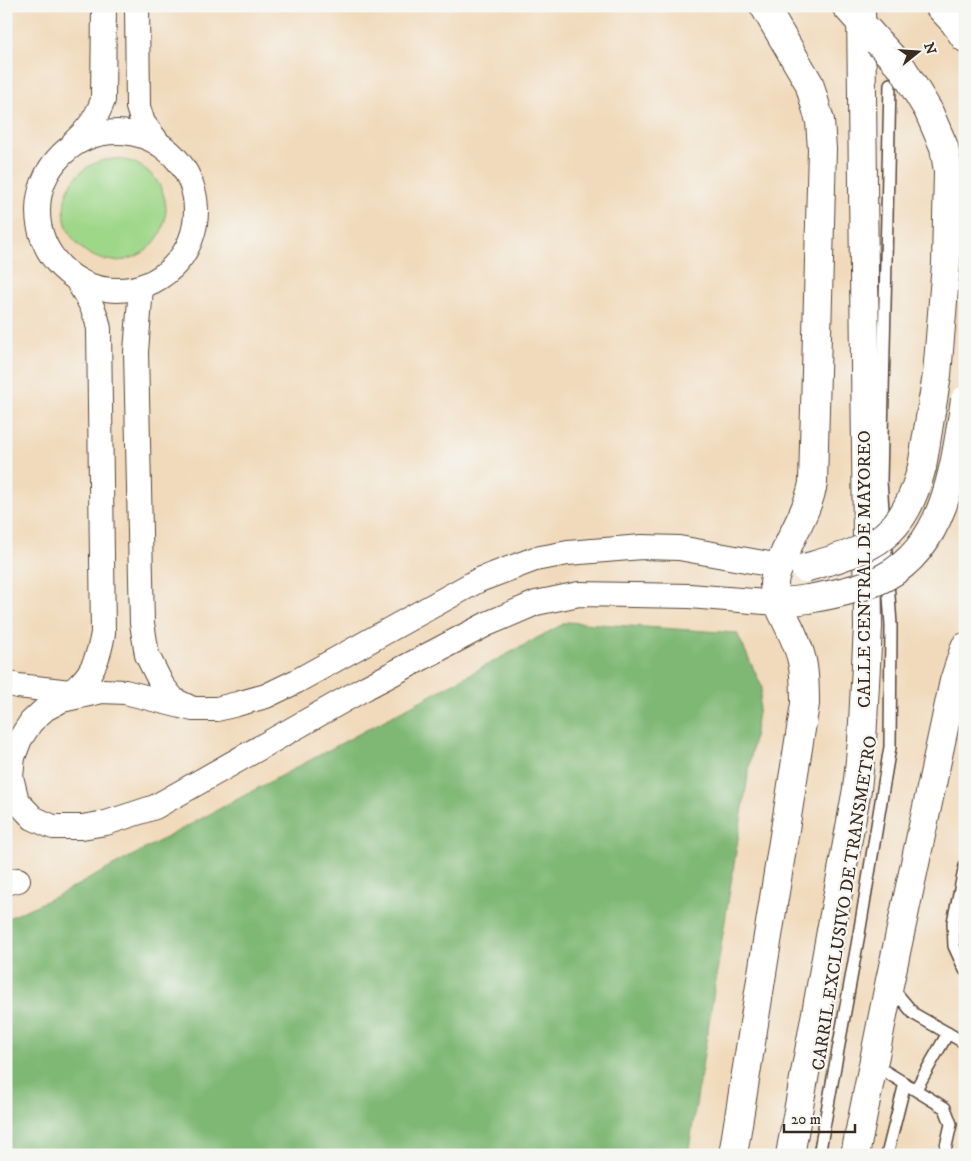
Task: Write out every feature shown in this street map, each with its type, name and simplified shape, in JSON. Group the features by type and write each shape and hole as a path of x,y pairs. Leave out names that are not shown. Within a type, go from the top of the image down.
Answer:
{"main road":[{"path":"764,6 809,83 820,121 822,149 813,483 810,498 788,543 792,567"},
{"path":"939,6 954,22 965,38"},
{"path":"733,1155 805,704 805,679 802,661 798,647 778,603 774,585 776,574 792,567 865,549 887,535 906,509 917,489 938,375 946,264 948,171 944,147 928,110 903,69 862,19"},
{"name":"CALLE CENTRAL DE MAYOREO","path":"790,1155 857,790 862,741 868,627 862,19"},
{"path":"778,603 808,600 879,580 903,566 920,548 935,524 944,499 956,453 965,400"},
{"path":"855,1155 954,681 965,647"}],"street":[{"path":"104,6 103,100 90,128 50,168 40,191 38,217 44,242 57,264 77,280 98,288 119,291 141,287 164,276 181,257 193,234 196,208 191,184 178,161 159,144 143,123 138,108 138,6"},
{"path":"67,149 88,136 112,132 137,134 159,144"},
{"path":"77,280 92,305 99,329 104,633 100,651 82,683 45,709 31,722 20,739 13,757 9,775 17,801 33,818 53,827 82,827 106,822 155,807 367,687 487,624 536,603 579,594 689,596 778,603"},
{"path":"141,287 136,352 142,623 147,655 162,685 174,700 193,709"},
{"path":"6,683 66,696 102,691 117,692 193,709 217,709 266,696 297,682 479,580 535,560 568,553 642,547 680,548 792,567"}],"lane":[{"name":"CARRIL EXCLUSIVO DE TRANSMETRO","path":"819,1155 859,934 890,747 892,625 881,481 890,84"},
{"path":"965,866 953,922 954,946 965,970"},
{"path":"889,985 914,1014 965,1043"},
{"path":"916,1089 948,1033"},
{"path":"873,1064 945,1108 951,1124 944,1155"},
{"path":"887,1155 905,1083"}],"green space":[{"path":"115,159 134,163 151,174 162,191 166,210 162,229 151,246 134,257 115,261 96,257 79,246 68,229 64,210 68,191 79,174 96,163"},
{"path":"567,622 737,633 762,687 688,1155 6,1155 6,919 61,894"}]}
